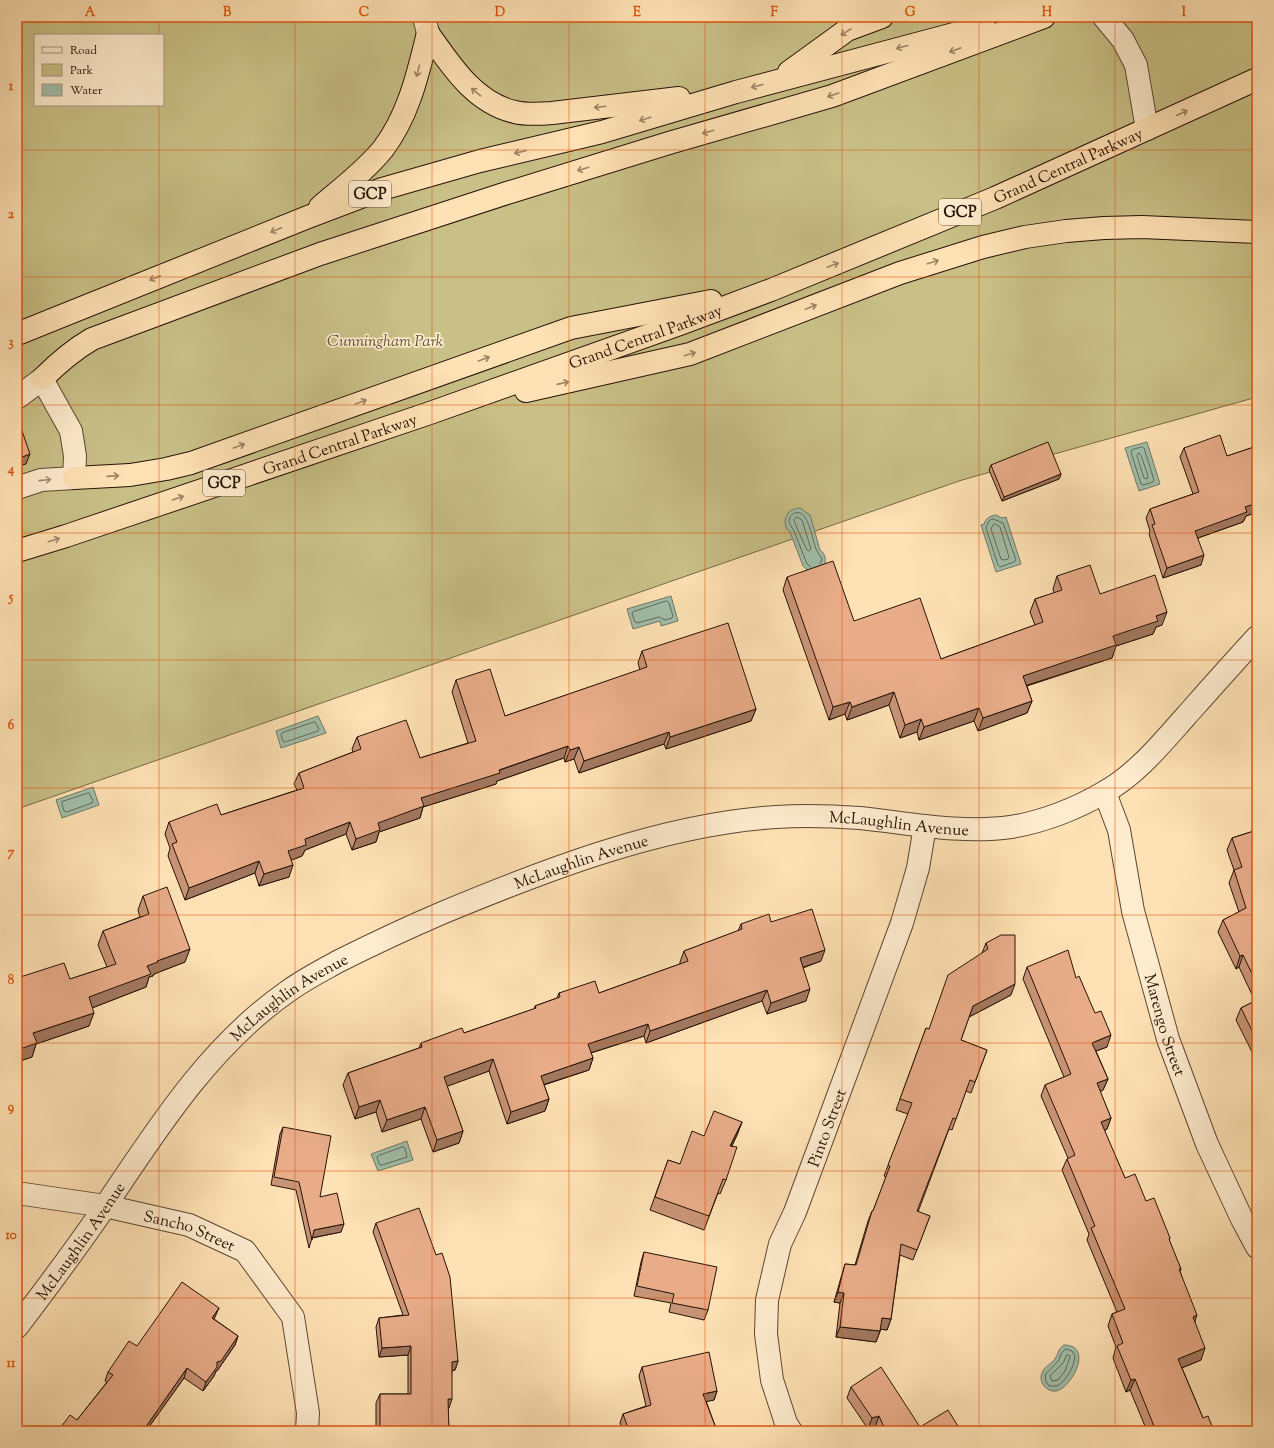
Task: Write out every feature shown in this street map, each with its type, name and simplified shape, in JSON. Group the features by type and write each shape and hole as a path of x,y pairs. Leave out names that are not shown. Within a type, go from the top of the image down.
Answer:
{"highway":[{"path":"778,80 847,30 882,17"},
{"name":"GCP","path":"17,334 308,217 390,187 480,161 602,132 778,80 1021,17"},
{"path":"42,379 59,361 74,349 92,339 320,254 508,192 669,143 832,96 1044,17"},
{"path":"426,25 457,73 469,86 483,97 499,106 515,112 533,114 552,113 736,92"},
{"path":"308,217 360,174 383,148 399,122 416,79 426,25"},
{"name":"Grand Central Parkway","path":"17,551 74,534 430,413 771,290 995,198 1257,79"},
{"path":"430,413 690,354 900,273 982,247 1025,237 1066,231 1142,226 1257,232"},
{"path":"74,478 130,474 166,469 191,463 571,328 771,290"}],"street":[{"path":"1104,17 1123,40 1136,65 1147,129"},
{"path":"17,398 42,379 71,431 75,456 74,478 41,480 17,488"},
{"name":"McLaughlin Avenue","path":"17,1327 75,1249 127,1171 197,1078 219,1052 242,1028 266,1007 291,989 318,973 376,942 456,907 545,873 631,844 697,828 753,819 804,816 855,818 925,826 974,829 1012,826 1052,816 1105,793 1154,752 1257,637"},
{"name":"Marengo Street","path":"1105,793 1119,830 1133,911 1168,1039 1207,1144 1242,1219 1257,1247"},
{"name":"Pinto Street","path":"791,1431 786,1422 772,1380 766,1334 767,1300 780,1244 795,1212 902,923 918,868 925,826"},
{"name":"Sancho Street","path":"17,1193 105,1206 189,1225 246,1251 292,1317 308,1413 308,1431"}],"green space":[{"name":"Cunningham Park","path":"17,17 1257,17 1257,397 962,480 17,809"}],"water":[{"path":"1147,442 1160,484 1139,491 1125,448"},
{"path":"800,508 810,515 820,550 825,558 825,564 807,570 803,566 790,532 786,528 785,522 786,516 789,512"},
{"path":"996,515 1002,518 1006,517 1021,564 996,572 981,525 984,524 988,518"},
{"path":"671,596 678,621 661,626 660,621 633,629 627,609"},
{"path":"318,716 326,733 281,748 276,731"},
{"path":"93,787 99,805 62,818 56,800"},
{"path":"407,1141 413,1160 378,1171 371,1154"},
{"path":"1064,1345 1073,1347 1078,1352 1079,1359 1077,1367 1068,1383 1062,1388 1056,1391 1049,1390 1042,1383 1042,1373 1055,1359 1060,1349"}],"building":[{"path":"17,425 20,425 30,454 17,459"},
{"path":"1220,435 1227,456 1257,446 1257,503 1245,507 1247,512 1195,531 1204,555 1167,568 1152,525 1155,524 1150,509 1199,492 1184,448"},
{"path":"1048,442 1061,474 1004,497 991,465"},
{"path":"833,561 854,621 920,598 941,659 1043,622 1035,599 1062,590 1057,576 1090,565 1100,594 1155,575 1167,612 1156,616 1158,621 1113,636 1116,645 1023,676 1032,701 983,718 979,708 924,727 921,719 905,725 894,692 852,707 850,702 833,707 787,577"},
{"path":"728,623 756,709 670,737 669,732 584,761 579,747 570,750 568,746 499,770 500,773 421,798 424,806 378,823 380,830 356,839 350,822 305,839 306,845 288,851 293,865 264,874 259,861 189,888 172,844 177,842 169,822 217,804 221,815 304,788 299,773 361,749 357,737 406,720 420,758 476,741 456,680 490,669 505,716 647,667 642,651"},
{"path":"1257,830 1257,984 1243,955 1240,956 1223,920 1246,908 1234,870 1242,867 1232,838"},
{"path":"167,887 190,949 147,966 151,974 89,997 94,1013 33,1033 37,1043 17,1050 17,978 64,963 70,979 116,964 103,931 149,914 143,896"},
{"path":"812,909 825,950 800,958 810,989 771,1003 767,990 650,1031 648,1024 588,1044 593,1058 541,1076 549,1099 511,1112 493,1059 444,1077 463,1131 437,1140 425,1107 387,1120 380,1100 359,1107 348,1073 422,1047 421,1043 462,1028 464,1033 536,1008 535,1006 560,997 559,993 595,981 599,993 688,961 684,951 742,929 741,924 769,914 771,922"},
{"path":"1001,935 1015,935 1015,984 973,1006 961,1040 987,1050 975,1082 970,1080 956,1119 953,1118 917,1211 930,1216 917,1250 901,1244 891,1319 882,1318 880,1331 840,1327 844,1293 838,1292 845,1264 856,1265 872,1211 890,1166 888,1165 912,1103 900,1099 926,1028 929,1029 948,975 988,949 986,943"},
{"path":"1068,950 1076,978 1079,976 1095,1013 1101,1011 1111,1035 1092,1043 1108,1079 1097,1083 1111,1118 1101,1122 1125,1178 1135,1174 1146,1201 1154,1198 1170,1238 1169,1239 1181,1269 1179,1269 1197,1315 1193,1317 1205,1348 1178,1359 1203,1418 1208,1416 1214,1431 1156,1431 1135,1379 1131,1380 1117,1346 1123,1343 1112,1314 1125,1309 1091,1228 1095,1226 1067,1159 1075,1155 1045,1085 1071,1074 1027,967"},
{"path":"1257,1000 1257,1041 1241,1008"},
{"path":"714,1111 742,1122 730,1146 737,1147 726,1180 723,1179 709,1216 655,1197 668,1160 680,1164 692,1131 704,1136"},
{"path":"283,1127 331,1136 320,1197 337,1193 344,1224 314,1230 312,1240 299,1182 274,1177"},
{"path":"419,1208 436,1255 442,1253 450,1277 458,1361 452,1362 452,1399 448,1399 449,1431 380,1431 380,1394 411,1394 411,1346 382,1348 379,1318 409,1315 376,1223"},
{"path":"644,1252 717,1267 708,1310 672,1303 674,1294 637,1286"},
{"path":"182,1282 219,1308 212,1318 238,1336 221,1361 217,1362 217,1367 206,1382 187,1368 143,1431 58,1431 70,1415 77,1420 113,1375 108,1372 129,1341 137,1346"},
{"path":"709,1352 717,1391 703,1394 717,1431 629,1431 623,1414 651,1405 642,1367"},
{"path":"881,1367 920,1427 948,1410 961,1431 880,1431 879,1430 884,1427 879,1416 872,1418 851,1387"}]}
